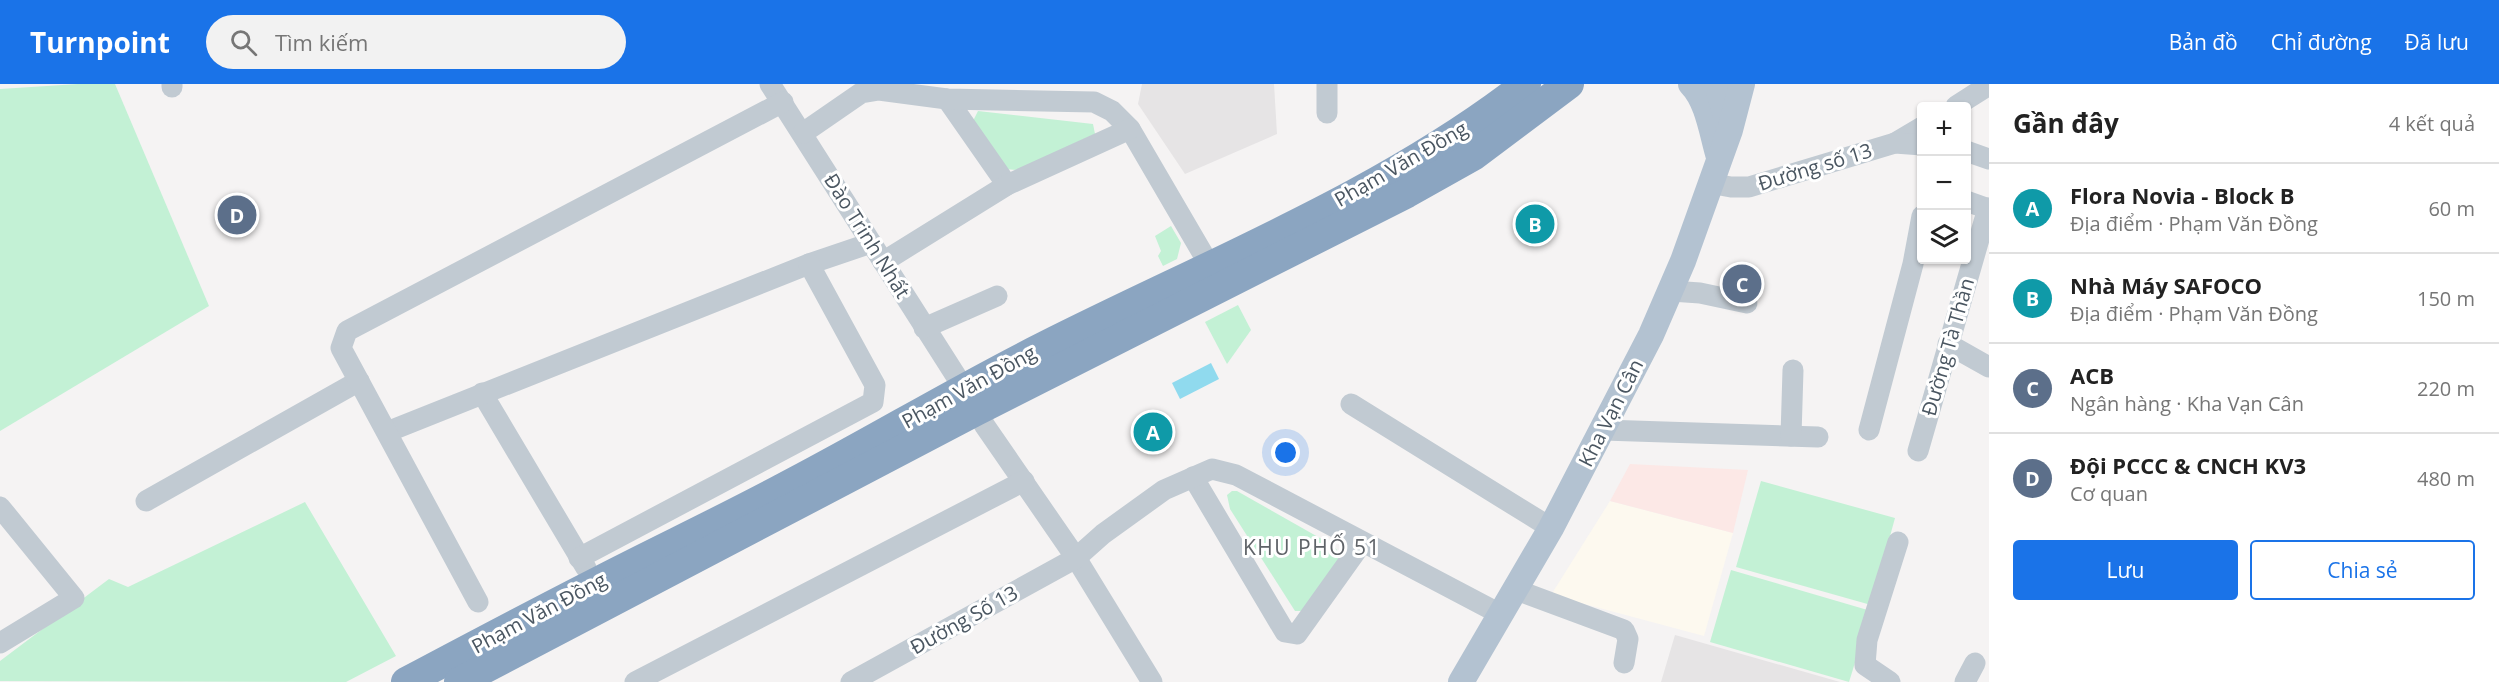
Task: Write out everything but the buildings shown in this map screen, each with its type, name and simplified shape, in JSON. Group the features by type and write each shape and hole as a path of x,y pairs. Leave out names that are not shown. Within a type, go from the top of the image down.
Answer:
{"highway":[{"name":"Phạm Văn Đồng","path":"459,682 970,399 1133,301 1210,266 1352,194 1459,133 1526,84"},
{"name":"Phạm Văn Đồng","path":"406,682 597,582 777,492 889,432 970,399 1407,193 1473,156 1569,84"}],"main road":[{"path":"1691,84 1703,104 1719,157"},
{"path":"1718,84 1730,130"},
{"name":"Kha Vạn Cân","path":"1461,682 1551,528 1652,335 1671,291 1730,130 1742,84"}],"street":[{"name":"Đào Trinh Nhất","path":"770,84 924,328 1076,558 1152,682"},
{"path":"1327,84 1327,113"},
{"path":"1971,101 1989,84"},
{"path":"803,133 861,93 879,90 947,99 1094,102 1112,111 1130,129 1210,266"},
{"path":"947,99 1007,185"},
{"path":"478,602 341,348 346,331 783,102"},
{"path":"883,262 1007,185 1130,129"},
{"path":"1895,143 1917,131"},
{"name":"Đường số 13","path":"1709,183 1731,188 1749,187 1895,143 1917,145"},
{"path":"1971,153 1989,159"},
{"path":"1971,203 1989,208"},
{"name":"Đường Tà Thần","path":"1918,451 1989,208"},
{"path":"387,432 482,393 598,350 809,264 871,243"},
{"path":"1869,430 1917,243"},
{"path":"579,558 873,402 875,385 809,264"},
{"path":"1671,291 1700,293 1747,303"},
{"path":"924,328 997,296"},
{"path":"1948,344 1989,367"},
{"path":"1791,436 1794,370"},
{"path":"146,501 359,381"},
{"path":"482,393 579,558 597,582"},
{"path":"1351,404 1551,528"},
{"path":"1603,430 1818,437"},
{"name":"Đường Số 13","path":"851,682 1076,558 1103,534 1164,490 1212,470 1236,475 1500,614"},
{"path":"1193,477 1285,632 1297,634 1362,543"},
{"path":"635,682 1024,481"},
{"path":"0,507 74,598 0,643"},
{"path":"1890,682 1865,665 1867,640 1898,542"},
{"path":"1514,589 1624,630 1628,639 1624,663"}],"shaded area":[{"path":"1142,84 1274,84 1277,134 1185,174 1138,104"},
{"path":"1630,464 1748,470 1733,533 1610,501"},
{"path":"1610,501 1733,533 1704,636 1551,595"},
{"path":"1675,635 1840,682 1661,682"}],"green space":[{"path":"115,84 209,306 0,431 0,89"},
{"path":"978,111 1093,124 1095,134 1017,170 1004,169 972,123"},
{"path":"1171,226 1181,243 1177,259 1163,266 1158,256 1161,251 1155,236"},
{"path":"1238,305 1251,330 1227,364 1205,322"},
{"path":"1761,481 1895,518 1871,605 1736,567"},
{"path":"1232,491 1237,491 1334,546 1339,553 1338,564 1306,611 1295,611 1230,509 1227,495"},
{"path":"305,502 396,656 346,682 0,681 0,661 109,579 128,587"},
{"path":"1731,570 1871,611 1849,682 1710,642"}],"water":[{"path":"1211,363 1219,379 1180,399 1172,383"}],"place":[{"name":"Đội PCCC & CNCH KV3","path":"237,215"},
{"name":"Nhà Máy SAFOCO","path":"1535,224"},
{"name":"ACB","path":"1742,284"},
{"name":"Flora Novia - Block B","path":"1153,432"}],"district":[{"name":"KHU PHỐ 51","path":"1312,548"}]}
